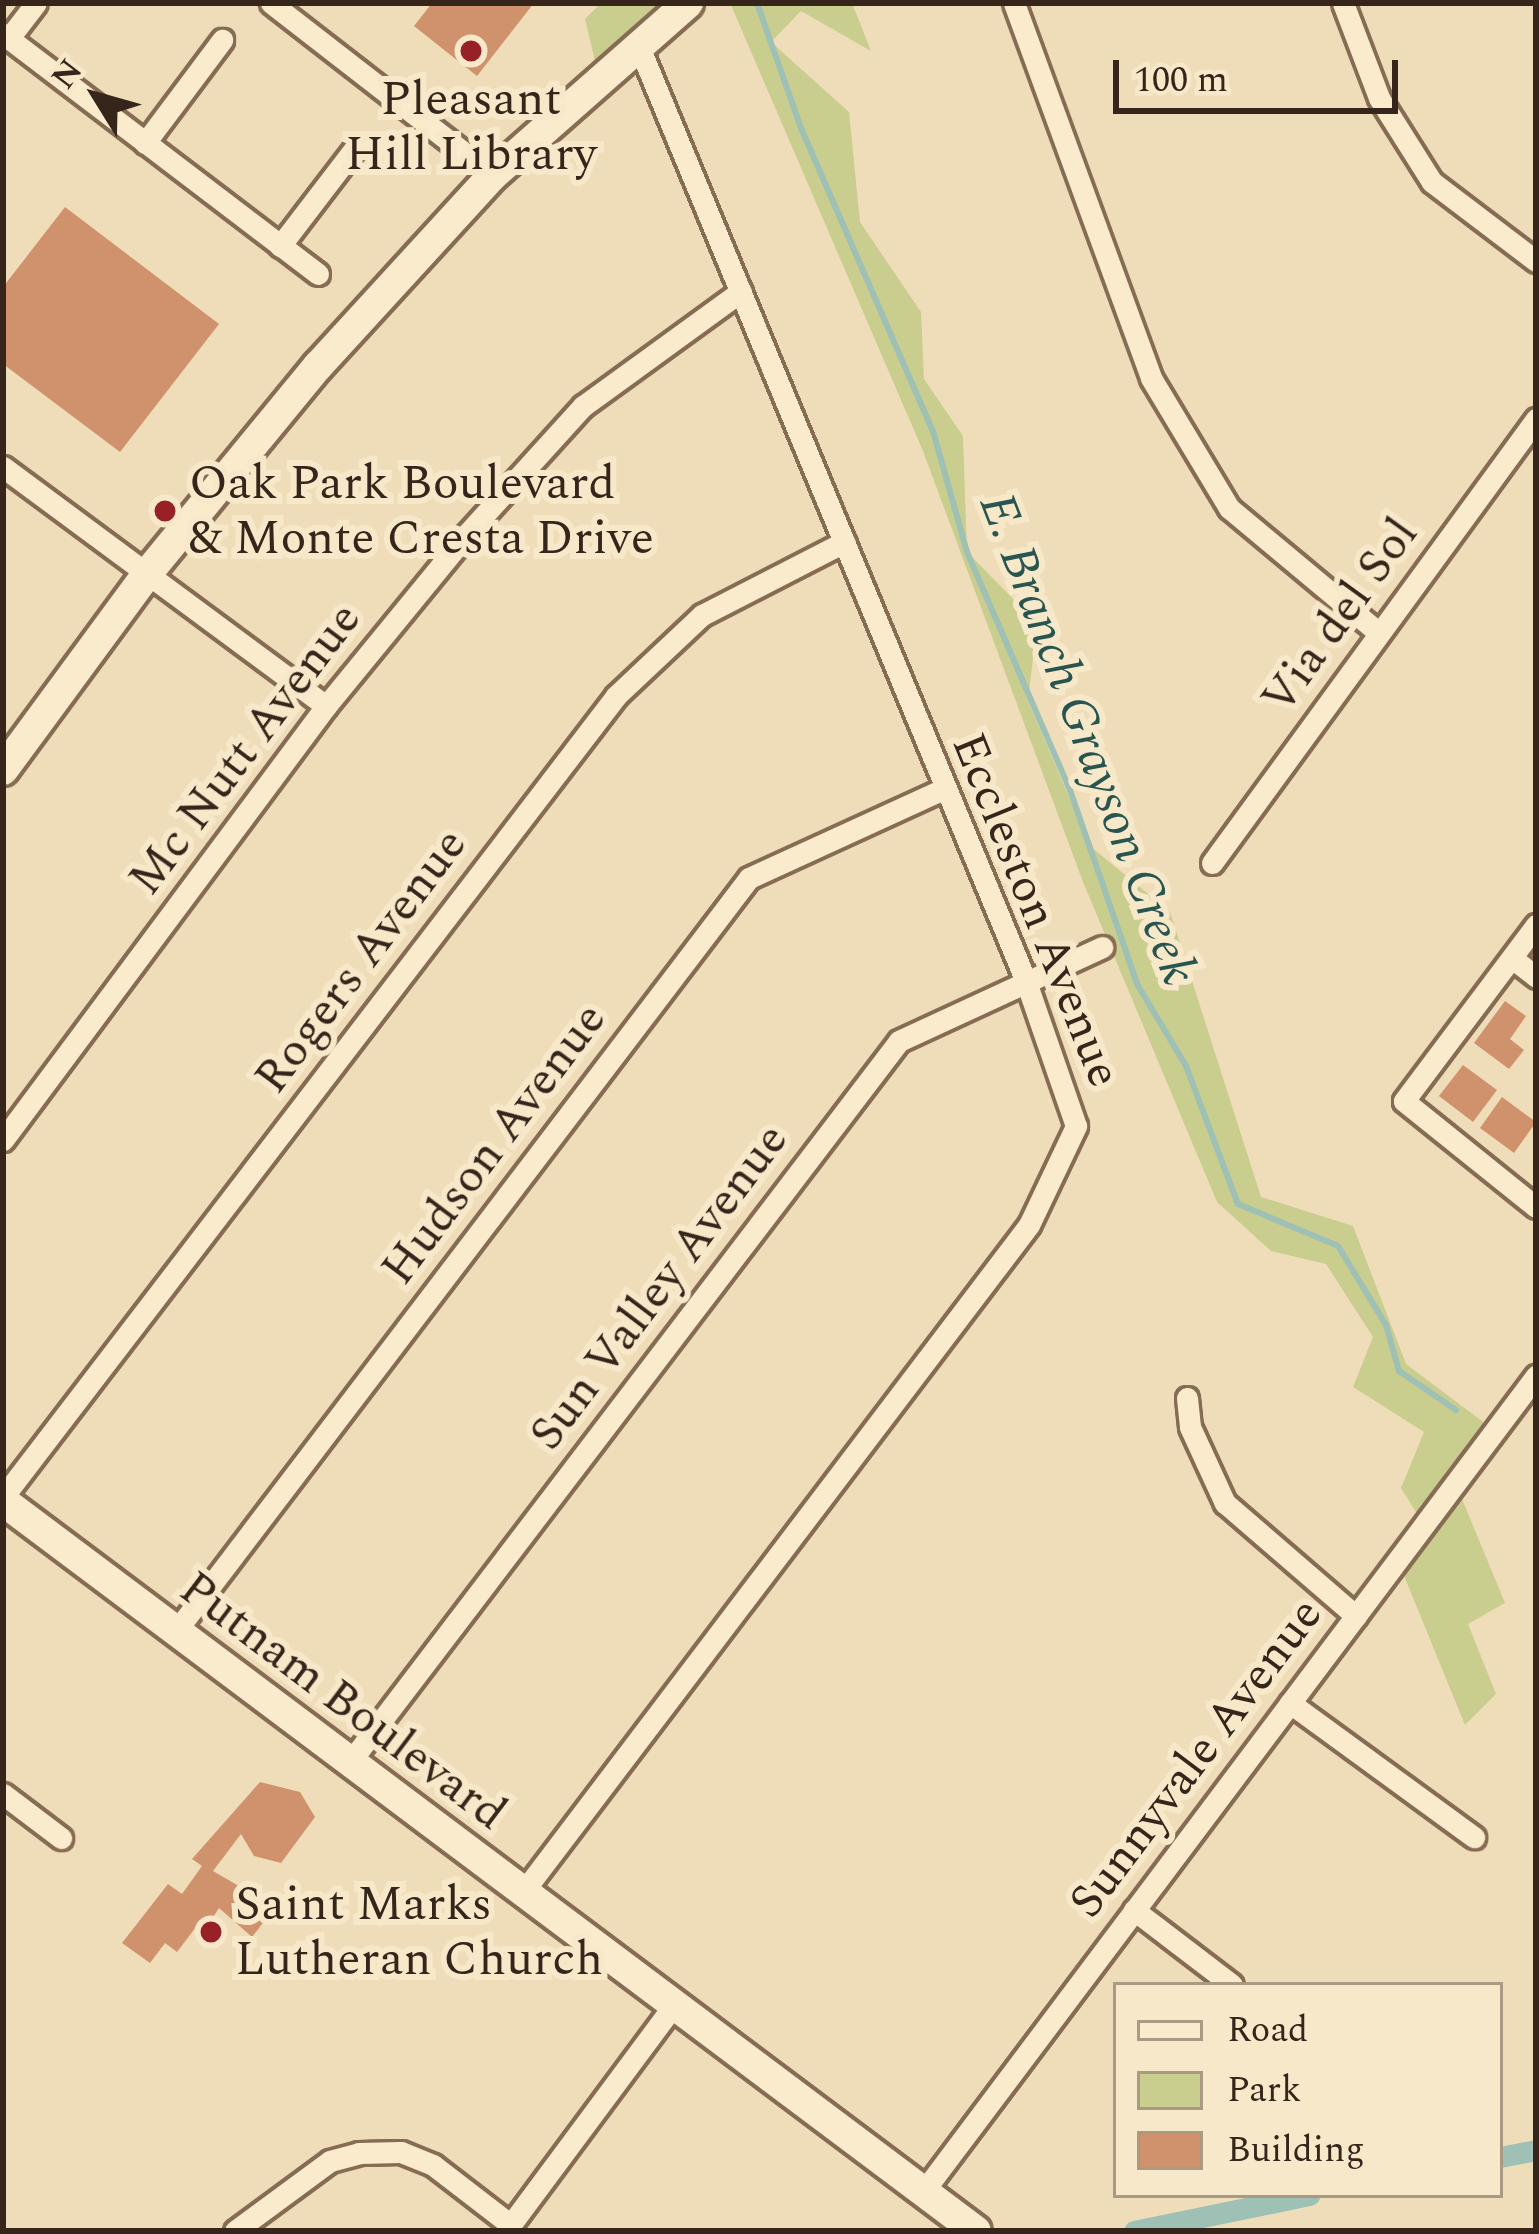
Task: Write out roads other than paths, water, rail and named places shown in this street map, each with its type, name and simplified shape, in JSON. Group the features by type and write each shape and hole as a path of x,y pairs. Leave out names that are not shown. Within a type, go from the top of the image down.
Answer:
{"street":[{"path":"36,3 6,36 318,274"},
{"path":"271,3 493,175"},
{"path":"3,770 147,574 318,366 493,175 688,3"},
{"path":"1014,3 1151,378 1229,508 1379,633"},
{"path":"1343,3 1379,98 1432,182 1536,261"},
{"path":"145,143 222,40"},
{"name":"Eccleston Avenue","path":"523,1892 1029,1225 1076,1126 1025,979 640,49"},
{"path":"280,246 358,144"},
{"name":"Mc Nutt Avenue","path":"3,1140 326,706 584,406 741,291"},
{"name":"Via del Sol","path":"1212,863 1536,419"},
{"path":"3,467 326,706"},
{"name":"Rogers Avenue","path":"3,1499 616,697 702,615 844,542"},
{"name":"Hudson Avenue","path":"176,1631 749,878 943,789"},
{"path":"1536,925 1404,1101 1536,1207"},
{"name":"Sun Valley Avenue","path":"350,1762 899,1041 1102,947"},
{"path":"1512,958 1536,977"},
{"name":"Sunnyvale Avenue","path":"923,2192 1536,1376"},
{"path":"1186,1398 1190,1426 1225,1503 1356,1616"},
{"name":"Putnam Boulevard","path":"3,1499 976,2231"},
{"path":"1290,1703 1474,1837"},
{"path":"3,1794 61,1838"},
{"path":"1134,1910 1228,1982"},
{"path":"235,2231 330,2162 359,2153 401,2152 433,2165 509,2228 674,2005"}],"waterway":[{"name":"E. Branch Grayson Creek","path":"757,3 801,128 933,431 967,552 1070,790 1137,984 1186,1066 1238,1204 1338,1246 1386,1325 1399,1371 1456,1410"},
{"path":"1503,2156 1536,2150"},
{"path":"1134,2231 1294,2198"}],"place":[{"name":"Pleasant Hill Library","path":"471,51"},
{"name":"Oak Park Boulevard & Monte Cresta Drive","path":"165,511"},
{"name":"Saint Marks Lutheran Church","path":"211,1932"}]}
